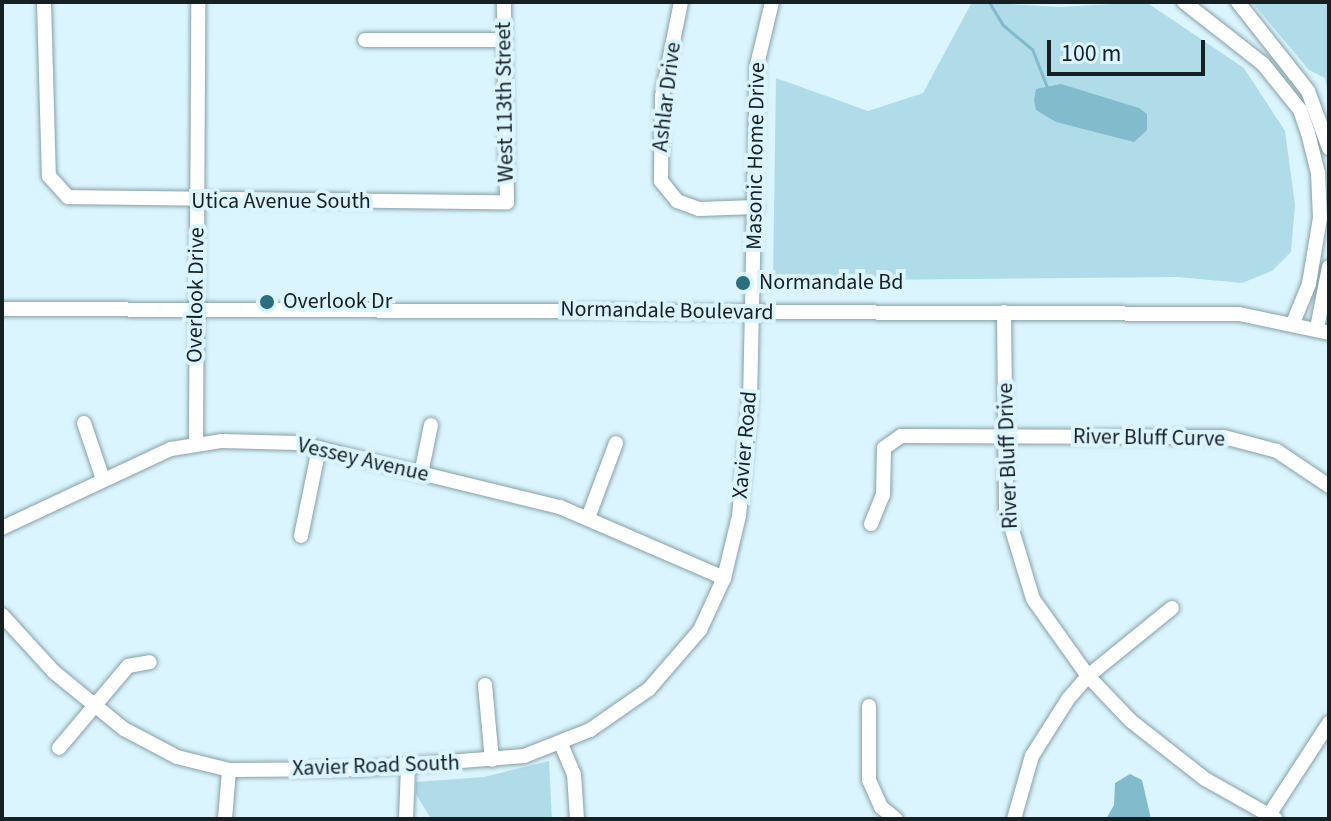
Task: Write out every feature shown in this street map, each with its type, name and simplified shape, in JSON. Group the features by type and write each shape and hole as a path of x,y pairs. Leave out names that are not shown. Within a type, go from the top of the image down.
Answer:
{"street":[{"name":"Utica Avenue South","path":"44,2 48,168 58,191 80,201 507,202"},
{"name":"Overlook Drive","path":"196,444 198,2"},
{"name":"West 113th Street","path":"504,2 507,202"},
{"name":"Ashlar Drive","path":"681,2 662,96 661,181 677,201 699,209 756,207"},
{"name":"Masonic Home Drive","path":"751,311 756,207 757,65 772,2"},
{"path":"1184,2 1263,64 1300,110 1308,133 1318,173 1320,218 1309,284 1293,323"},
{"path":"1238,2 1308,91 1329,148"},
{"path":"365,40 504,40"},
{"path":"1323,331 1329,267"},
{"name":"Normandale Boulevard","path":"2,309 1239,314 1323,331"},
{"name":"Xavier Road","path":"724,578 747,459 751,311"},
{"name":"River Bluff Drive","path":"1004,312 1006,510 1020,570 1049,625 1088,676 1166,752 1272,817"},
{"path":"84,423 103,479"},
{"path":"421,474 431,425"},
{"name":"River Bluff Curve","path":"871,524 883,495 884,448 894,437 1224,437 1277,451 1329,486"},
{"name":"Vessey Avenue","path":"2,528 146,458 196,444 281,442 319,448 588,518 724,578"},
{"path":"588,518 616,443"},
{"path":"301,536 319,448"},
{"name":"Xavier Road South","path":"2,615 92,706 150,745 229,770 408,766 492,760 561,744 649,689 700,630 724,578"},
{"path":"1014,819 1032,756 1088,676 1172,608"},
{"path":"59,748 128,666 150,662"},
{"path":"485,685 492,760"},
{"path":"869,706 869,780 881,807 896,819"},
{"path":"1272,817 1329,723"},
{"path":"561,744 574,774 577,819"},
{"path":"406,819 408,766"},
{"path":"225,819 229,770"}],"shaded area":[{"path":"972,2 1061,7 1146,2 1244,68 1285,131 1295,205 1291,252 1272,271 1242,283 1178,277 773,281 776,78 868,111 923,93"},
{"path":"1252,2 1329,2 1329,101 1325,78 1309,70"},
{"path":"1061,84 1139,108 1147,114 1147,130 1134,142 1056,122 1036,110 1036,89"},
{"path":"549,761 552,819 431,819 416,794 416,782 484,777"},
{"path":"1130,774 1142,780 1151,819 1106,819 1114,805 1115,783"}],"waterway":[{"path":"989,2 1003,25 1032,49 1047,87"}],"place":[{"name":"Normandale Bd","path":"743,283"},
{"name":"Overlook Dr","path":"267,302"}]}
